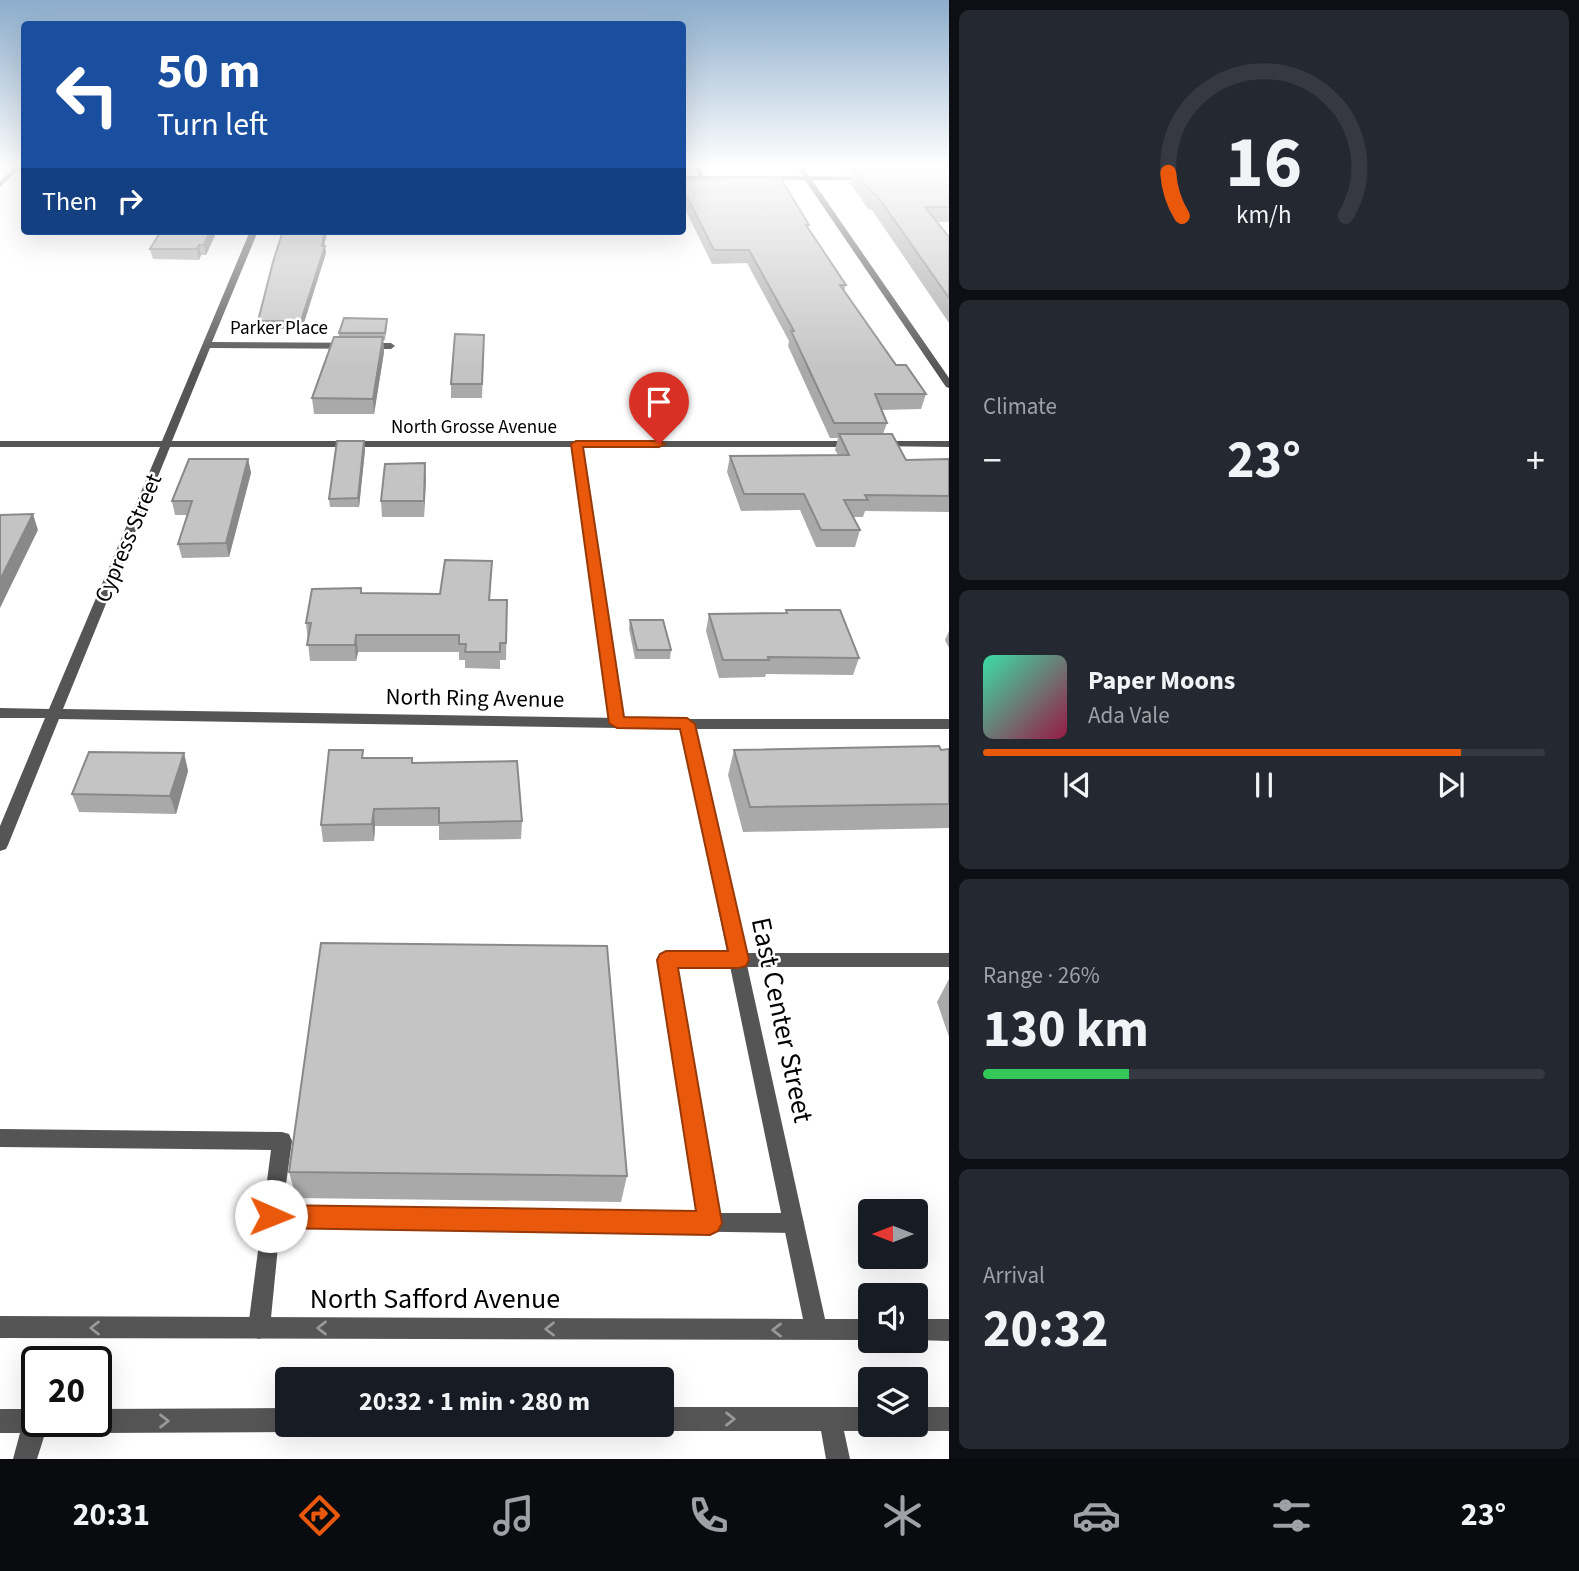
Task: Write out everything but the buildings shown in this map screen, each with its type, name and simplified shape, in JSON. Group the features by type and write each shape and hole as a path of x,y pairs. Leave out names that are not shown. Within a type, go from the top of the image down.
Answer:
{"street":[{"path":"845,233 949,385"},
{"name":"Cypress Street","path":"0,845 252,235"},
{"name":"Parker Place","path":"209,345 391,346"},
{"name":"North Grosse Avenue","path":"0,444 949,444"},
{"path":"576,444 617,723"},
{"name":"North Ring Avenue","path":"0,713 687,724 949,724"},
{"name":"East Center Street","path":"687,724 816,1330"},
{"path":"710,1223 666,960 949,960"},
{"path":"0,1138 282,1141 271,1216 260,1328"},
{"path":"271,1216 794,1223"},
{"name":"North Safford Avenue","path":"0,1327 858,1330"},
{"path":"928,1330 949,1330"},
{"path":"674,1419 858,1419"},
{"path":"830,1419 838,1459"},
{"path":"928,1419 949,1419"},
{"path":"112,1421 275,1420"},
{"path":"0,1421 21,1421"},
{"path":"25,1459 31,1437"}],"route":[{"path":"271,1216 710,1223 666,960 739,960 687,724 617,723 576,444 659,444"}]}
